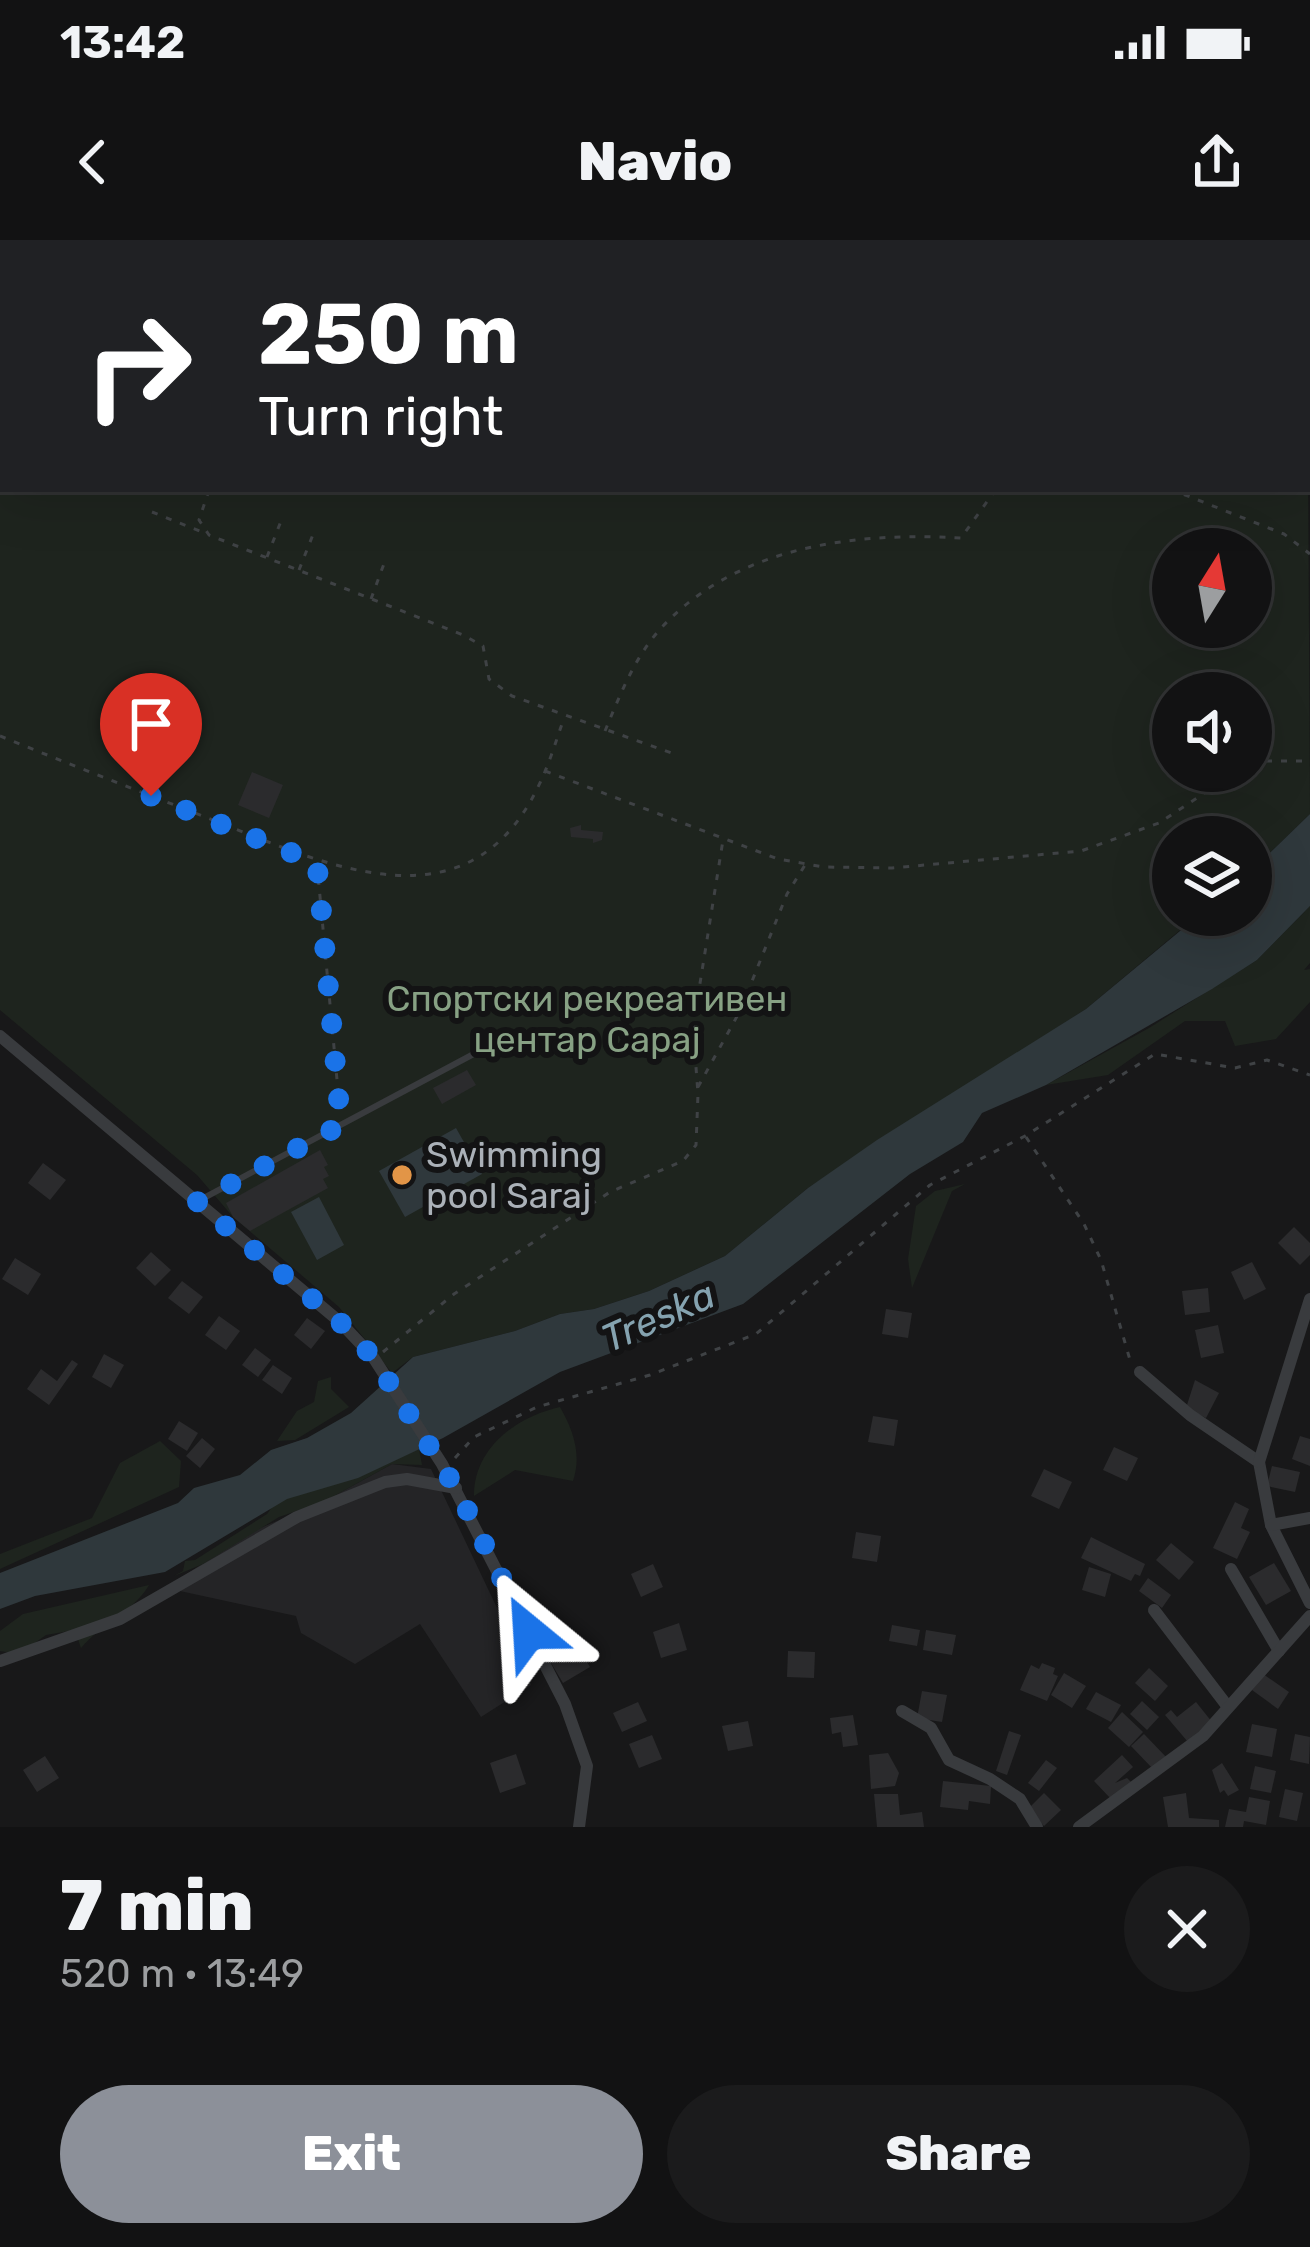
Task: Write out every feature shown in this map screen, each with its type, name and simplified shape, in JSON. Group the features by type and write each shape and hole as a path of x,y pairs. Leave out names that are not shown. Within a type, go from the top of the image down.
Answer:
{"street":[{"path":"0,1036 340,1322 373,1357 453,1482 578,1733 587,1766 579,1827"},
{"path":"1310,1299 1259,1462 1271,1525 1310,1603"},
{"path":"1140,1372 1259,1462"},
{"path":"0,1661 120,1619 297,1517 385,1482 453,1482"},
{"path":"1271,1525 1310,1518"},
{"path":"1231,1569 1279,1651"},
{"path":"1154,1610 1228,1707"},
{"path":"1079,1827 1203,1736 1310,1616"},
{"path":"902,1711 931,1728 949,1760 1020,1799 1037,1827"}],"lane":[{"path":"197,1202 483,1049"}],"path":[{"path":"208,492 199,520 209,535"},
{"path":"605,732 632,670 661,628 727,578 783,555 856,537 961,538 994,492"},
{"path":"1179,492 1284,534 1310,554"},
{"path":"152,512 484,646 493,684 564,718 677,755"},
{"path":"266,559 281,521"},
{"path":"298,571 314,532"},
{"path":"370,601 385,561"},
{"path":"0,736 317,863 394,878 464,863 503,836 528,804 564,718"},
{"path":"1272,761 1310,761"},
{"path":"545,771 806,865 892,868 1082,850 1159,823 1206,792"},
{"path":"373,1357 401,1341 454,1294 610,1192 683,1161 696,1145 693,1027 723,838"},
{"path":"317,863 341,1125"},
{"path":"698,1089 740,1011 787,894 806,865"},
{"path":"453,1482 464,1444 508,1420 698,1359 756,1334 931,1185 1025,1136 1155,1054 1235,1068 1267,1060 1310,1076"},
{"path":"1025,1136 1084,1224 1115,1298 1126,1349 1140,1372"}],"shaded area":[{"path":"392,1464 431,1469 526,1669 531,1685 481,1717 420,1624 355,1664 301,1633 296,1616 180,1591 182,1577 253,1531 323,1502"}],"green space":[{"name":"Спортски рекреативен центар Сарај","path":"0,492 1308,492 1310,814 1272,851 1272,816 1152,816 1152,936 1173,936 1086,1009 808,1188 725,1256 649,1291 594,1309 560,1314 515,1331 413,1357 392,1373 339,1307 233,1217 197,1175 0,1010"},
{"path":"1310,906 1310,963 1304,970 1310,969 1310,1002 1276,1039 1235,1046 1225,1021 1185,1021 1108,1075 1046,1085 1257,960"},
{"path":"965,1184 952,1191 912,1288 908,1259 916,1206 935,1191"},
{"path":"331,1377 331,1389 349,1407 295,1440 277,1441 297,1411 314,1402 318,1381"},
{"path":"560,1407 575,1442 573,1481 515,1470 474,1496 481,1463 500,1437 528,1418"},
{"path":"160,1441 181,1461 179,1487 0,1569 0,1554 92,1518 120,1463"},
{"path":"419,1449 422,1465 392,1464 323,1502 279,1517 203,1564 174,1576 183,1571 185,1561 195,1560 267,1514 281,1495 366,1471"},
{"path":"149,1585 135,1603 81,1648 75,1630 46,1635 19,1654 0,1651 0,1631 23,1614"}],"water":[{"name":"Treska","path":"1310,814 1310,906 1257,960 1046,1085 982,1113 963,1142 910,1174 743,1304 560,1372 443,1438 358,1478 287,1499 165,1572 35,1596 0,1609 0,1573 178,1503 194,1488 240,1475 271,1450 307,1438 351,1413 413,1357 515,1331 560,1314 594,1309 649,1291 725,1256 808,1188 877,1140 1086,1009 1174,936 1272,936 1272,851"},
{"path":"456,1128 482,1174 405,1217 379,1171"},
{"path":"319,1197 344,1245 317,1260 291,1212"}],"building":[{"path":"252,772 283,785 269,818 238,805"},
{"path":"581,825 581,830 603,832 602,840 593,843 593,839 571,837 570,828"},
{"path":"467,1070 476,1085 442,1104 433,1088"},
{"path":"320,1150 328,1165 324,1167 329,1176 323,1179 328,1188 250,1231 233,1217 226,1203"},
{"path":"43,1163 66,1180 50,1200 28,1183"},
{"path":"1294,1227 1310,1243 1310,1255 1300,1265 1278,1243"},
{"path":"151,1252 171,1270 155,1286 136,1268"},
{"path":"15,1258 41,1274 28,1295 2,1279"},
{"path":"1252,1262 1266,1289 1244,1300 1231,1272"},
{"path":"182,1281 203,1297 189,1314 168,1298"},
{"path":"1208,1288 1210,1312 1185,1315 1182,1291"},
{"path":"886,1309 912,1313 908,1338 882,1334"},
{"path":"219,1316 240,1331 226,1350 205,1335"},
{"path":"307,1318 325,1331 311,1349 294,1335"},
{"path":"1218,1325 1224,1353 1201,1358 1195,1330"},
{"path":"255,1348 271,1360 258,1377 242,1365"},
{"path":"104,1354 124,1365 111,1388 92,1377"},
{"path":"72,1360 78,1364 49,1405 27,1389 41,1369 57,1381"},
{"path":"273,1365 292,1378 282,1394 262,1380"},
{"path":"1195,1380 1219,1393 1206,1418 1186,1408"},
{"path":"873,1416 898,1420 894,1446 868,1442"},
{"path":"179,1421 198,1433 187,1451 168,1439"},
{"path":"1300,1436 1310,1439 1310,1466 1292,1459"},
{"path":"202,1438 215,1449 200,1468 186,1456"},
{"path":"1114,1447 1138,1458 1127,1481 1103,1470"},
{"path":"1272,1466 1300,1472 1295,1492 1267,1486"},
{"path":"1044,1469 1072,1482 1059,1509 1031,1496"},
{"path":"1235,1502 1249,1509 1241,1528 1250,1532 1237,1559 1213,1548"},
{"path":"856,1532 881,1536 877,1562 852,1558"},
{"path":"1091,1537 1145,1564 1140,1576 1135,1574 1131,1581 1081,1558"},
{"path":"1171,1543 1194,1562 1179,1580 1156,1560"},
{"path":"1274,1563 1291,1591 1266,1605 1249,1577"},
{"path":"653,1564 663,1587 641,1597 631,1574"},
{"path":"1089,1567 1111,1574 1105,1597 1082,1590"},
{"path":"1148,1578 1171,1595 1162,1608 1139,1591"},
{"path":"679,1623 687,1650 661,1658 653,1632"},
{"path":"892,1625 920,1630 917,1646 889,1641"},
{"path":"926,1630 956,1635 952,1655 923,1650"},
{"path":"569,1632 590,1667 563,1683 542,1648"},
{"path":"788,1651 815,1652 814,1678 787,1677"},
{"path":"1042,1663 1055,1668 1053,1674 1058,1676 1047,1701 1020,1690 1031,1665 1039,1669"},
{"path":"1149,1668 1168,1686 1155,1701 1135,1683"},
{"path":"1064,1673 1086,1686 1072,1708 1051,1695"},
{"path":"1263,1674 1289,1692 1278,1709 1252,1690"},
{"path":"922,1691 947,1695 942,1722 917,1718"},
{"path":"1096,1692 1121,1705 1111,1722 1086,1709"},
{"path":"1142,1701 1159,1717 1147,1730 1130,1714"},
{"path":"638,1702 647,1721 622,1732 613,1713"},
{"path":"1196,1702 1212,1722 1188,1742 1165,1715 1171,1710 1177,1717"},
{"path":"1122,1712 1143,1732 1129,1747 1108,1728"},
{"path":"853,1715 858,1745 843,1747 841,1732 832,1734 830,1718"},
{"path":"748,1721 753,1746 728,1751 722,1726"},
{"path":"1252,1724 1277,1729 1272,1757 1246,1752"},
{"path":"1009,1731 1021,1735 1007,1775 996,1771"},
{"path":"1144,1734 1167,1758 1154,1770 1131,1746"},
{"path":"1295,1734 1310,1737 1309,1764 1290,1760"},
{"path":"652,1735 662,1759 639,1768 629,1744"},
{"path":"888,1753 899,1773 895,1786 871,1789 869,1755"},
{"path":"516,1754 526,1784 500,1793 490,1763"},
{"path":"1122,1755 1133,1767 1115,1783 1127,1778 1131,1782 1111,1799 1094,1781"},
{"path":"45,1756 59,1778 37,1792 23,1770"},
{"path":"1046,1760 1057,1768 1039,1791 1028,1783"},
{"path":"1222,1763 1239,1790 1228,1796 1224,1790 1220,1793 1212,1770"},
{"path":"1255,1766 1276,1771 1271,1793 1250,1789"},
{"path":"943,1781 991,1786 990,1804 969,1801 968,1810 940,1807"},
{"path":"1285,1789 1303,1793 1297,1821 1279,1817"},
{"path":"1044,1793 1061,1810 1044,1826 1028,1809"},
{"path":"1186,1793 1189,1818 1219,1820 1219,1827 1168,1827 1163,1797"},
{"path":"874,1794 898,1794 900,1815 922,1812 924,1827 877,1827"},
{"path":"1249,1797 1270,1801 1266,1825 1244,1821 1243,1827 1225,1827 1229,1809 1246,1812"}],"place":[{"name":"Swimming pool Saraj","path":"402,1175"}],"route":[{"path":"151,796 317,863 341,1125 197,1202 340,1322 373,1357 456,1488 529,1632"}]}
